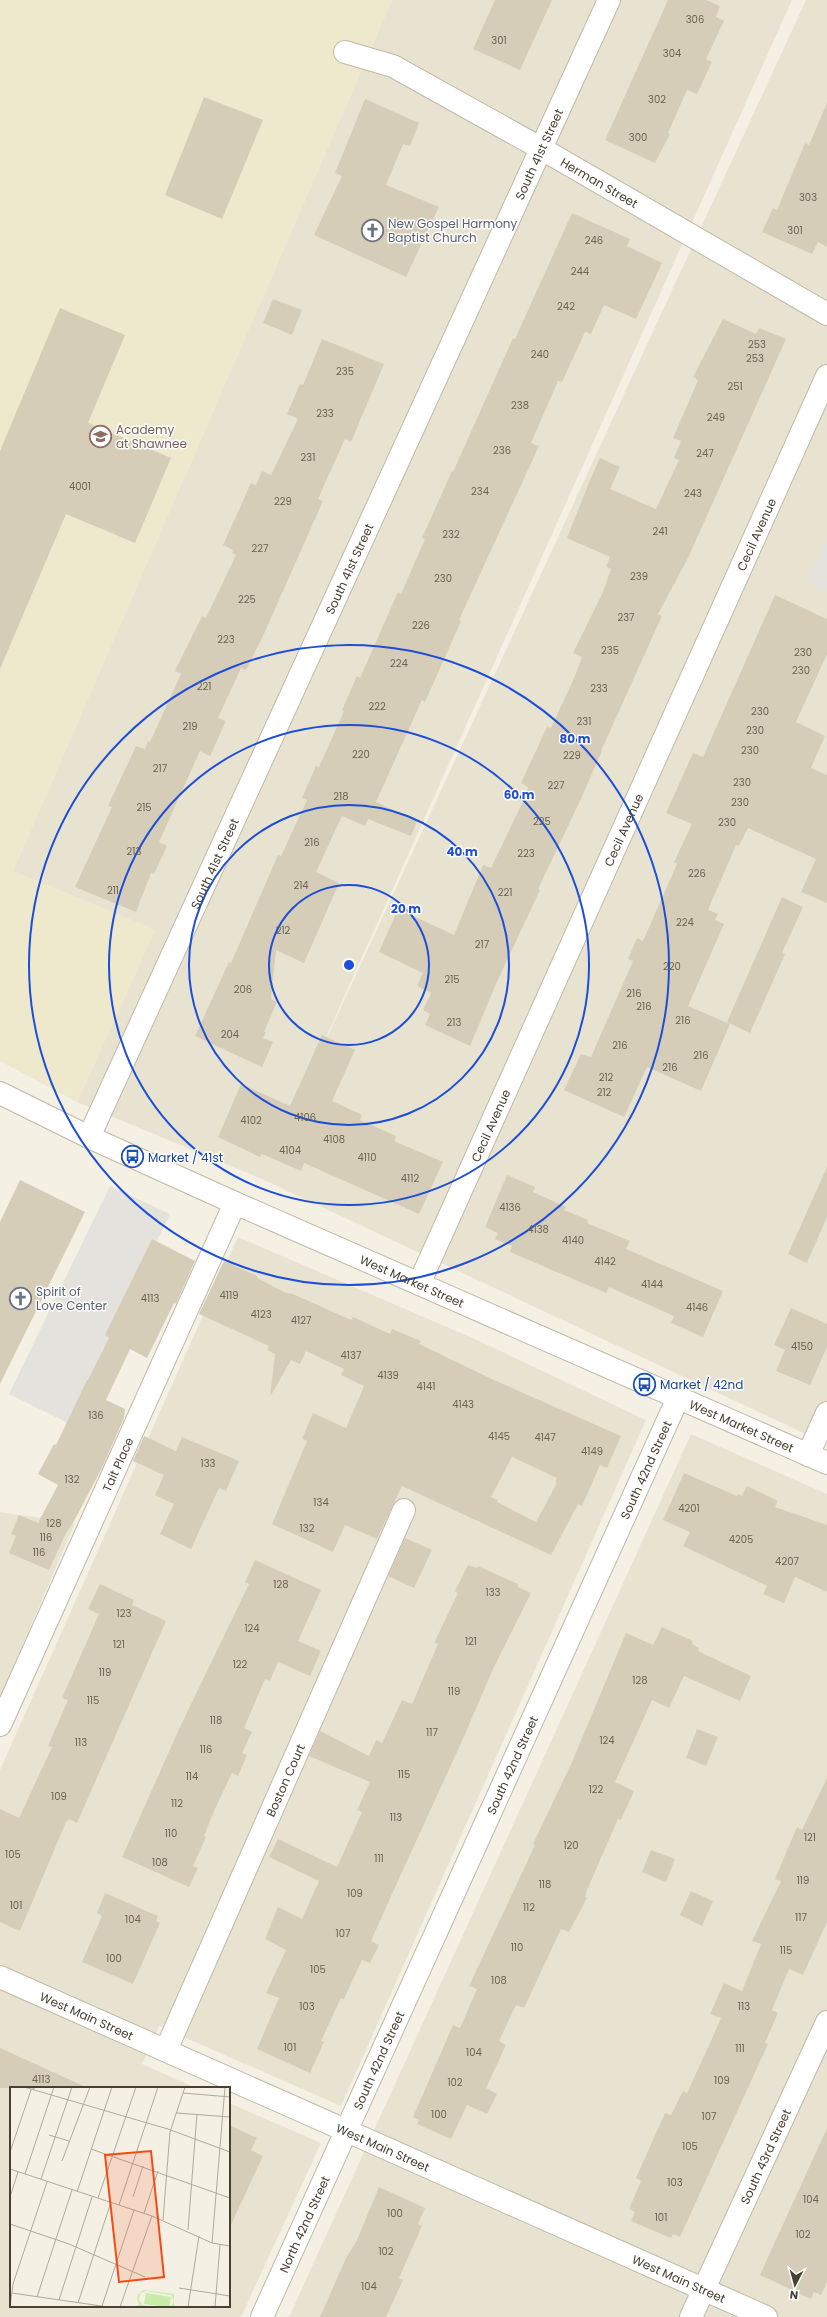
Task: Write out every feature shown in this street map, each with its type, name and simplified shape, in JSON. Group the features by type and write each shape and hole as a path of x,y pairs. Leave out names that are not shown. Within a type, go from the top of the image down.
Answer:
{"street":[{"name":"South 41st Street","path":"89,1137 609,0"},
{"name":"Herman Street","path":"345,52 393,66 542,149 827,314"},
{"name":"Cecil Avenue","path":"419,1284 827,376"},
{"name":"West Market Street","path":"0,1093 89,1137 235,1204 817,1459"},
{"name":"Tait Place","path":"0,1725 235,1204"},
{"name":"South 42nd Street","path":"346,2132 678,1398"},
{"path":"817,1459 827,1413"},
{"name":"Boston Court","path":"166,2050 404,1510"},
{"name":"West Main Street","path":"0,1977 703,2291 766,2317"},
{"name":"South 43rd Street","path":"691,2317 827,2022"},
{"name":"North 42nd Street","path":"262,2317 346,2132"}],"shaded area":[{"name":"Academy at Shawnee","path":"0,0 392,0 13,871 155,930 77,1102 0,1061"},
{"path":"392,0 792,0 288,1122 806,0 827,0 827,1444 262,1179 77,1102 155,930 13,871"},
{"path":"827,539 827,591 807,582"},
{"path":"110,1186 170,1214 68,1423 9,1394"},
{"path":"238,1237 477,1340 646,1420 341,2106 159,2026 142,2064 194,2087 10,2087 10,2307 230,2307 230,2103 321,2143 241,2317 0,2317 0,1770"},
{"path":"691,1434 827,1494 827,2317 289,2317"},
{"path":"0,1512 75,1523 0,1698"}],"building":[{"path":"495,0 552,0 520,70 473,49"},
{"path":"668,0 706,0 720,6 716,17 724,21 706,59 712,62 697,94 687,90 668,133 670,134 655,163 605,140"},
{"path":"204,97 263,120 222,219 165,195"},
{"path":"365,99 419,123 410,146 403,144 386,185 439,207 406,277 314,235 342,176 335,173"},
{"path":"827,103 827,247 818,242 812,254 762,232 773,208 777,210 805,143 809,145"},
{"path":"572,213 630,239 627,246 662,263 636,319 604,305 591,334 585,332 562,382 558,381 531,443 539,446 459,620 461,621 425,702 422,700 376,802 417,821 411,836 368,819 365,826 342,816 316,872 339,883 304,963 276,950 271,999 277,1002 264,1032 266,1032 263,1038 273,1042 262,1067 195,1036 229,962 231,963 278,855 281,856 307,800 302,798 316,766 319,767 344,711 342,710 357,676 360,678 398,592 401,594 425,539 422,538 452,471 453,472 513,338 515,339"},
{"path":"273,299 302,310 292,335 263,323"},
{"name":"Academy at Shawnee","path":"60,308 125,335 88,423 171,458 135,543 66,514 0,669 0,451"},
{"path":"723,319 756,334 759,328 786,339 688,558 658,614 662,616 580,801 538,889 540,890 496,984 470,1046 425,1025 430,1014 423,1010 431,993 417,986 423,973 379,952 398,909 454,935 483,865 491,868 527,793 528,787 521,783 547,727 551,728 575,676 582,657 573,653 603,592 611,569 606,567 610,557 567,538 590,480 600,458 620,467 610,489 656,509 679,460 674,458 681,441 673,438 698,380 693,377"},
{"path":"322,339 384,364 351,442 345,439 318,499 323,501 263,636 246,670 241,668 218,718 226,721 210,756 200,751 159,842 167,846 154,874 151,873 136,912 75,887 112,807 108,806 136,746 145,749 148,741 150,742 181,674 175,671 202,616 206,618 236,555 232,553 233,550 223,545 251,483 256,485 262,471 271,475 298,419 287,414 300,384 303,385"},
{"path":"775,595 827,619 827,654 796,722 825,736 811,768 827,775 827,903 801,892 816,859 748,828 739,846 736,845 708,910 718,914 715,920 724,924 688,1006 730,1024 701,1091 647,1067 624,1117 564,1090 581,1054 591,1057 633,961 628,959 637,938 643,941 677,864 674,862 692,824 666,813 693,753 703,757"},
{"path":"782,897 803,907 782,953 785,954 750,1033 727,1022"},
{"path":"322,1035 355,1050 332,1101 362,1115 360,1120 396,1136 394,1141 443,1162 419,1214 304,1163 301,1171 262,1154 260,1157 218,1137 241,1084 290,1106"},
{"path":"827,1167 827,1217 807,1263 788,1254"},
{"path":"507,1175 535,1187 533,1192 566,1207 564,1210 588,1220 587,1223 630,1241 626,1249 723,1291 703,1337 671,1323 674,1316 609,1287 606,1293 510,1252 512,1246 495,1239 498,1233 485,1227"},
{"name":"Spirit of Love Center","path":"20,1180 85,1212 0,1384 0,1222"},
{"path":"152,1239 195,1261 176,1304 174,1303 147,1358 130,1349 106,1400 125,1409 124,1418 102,1468 66,1533 49,1570 9,1553 16,1536 11,1534 19,1515 38,1523 58,1485 38,1474 54,1444 56,1445 109,1338 105,1335"},
{"path":"224,1261 257,1276 257,1278 286,1293 293,1294 351,1320 353,1317 390,1334 392,1329 421,1341 419,1344 494,1380 621,1436 607,1468 600,1465 582,1506 578,1504 551,1555 402,1486 377,1539 345,1525 333,1552 272,1524 307,1441 302,1439 313,1413 346,1428 364,1386 341,1375 344,1369 306,1351 300,1364 291,1360 270,1397 275,1354 267,1350 269,1346 199,1314","holes":["512,1457 557,1478 555,1482 557,1483 536,1522 497,1502 498,1500 491,1497"]},
{"path":"791,1308 827,1324 827,1347 810,1385 776,1371 785,1350 774,1345"},
{"path":"144,1436 176,1451 182,1437 239,1461 226,1491 219,1488 191,1549 160,1534 174,1504 155,1495 164,1475 133,1461"},
{"path":"684,1473 737,1496 738,1494 742,1496 747,1486 778,1501 775,1507 827,1525 827,1592 795,1577 784,1603 763,1594 767,1586 683,1546 690,1532 663,1520"},
{"path":"405,1538 432,1550 414,1588 388,1576"},
{"path":"255,1560 321,1590 298,1641 321,1651 310,1676 278,1662 270,1681 265,1679 244,1728 252,1732 242,1753 247,1755 238,1776 232,1773 214,1811 204,1836 206,1837 193,1866 198,1868 189,1887 122,1857 180,1727 249,1584 245,1582"},
{"path":"468,1565 477,1568 478,1566 518,1584 518,1587 531,1593 493,1669 371,1941 379,1945 370,1963 362,1960 344,1999 341,1998 321,2041 324,2042 310,2073 257,2049 279,1998 266,1993 286,1950 265,1939 278,1907 302,1919 319,1881 269,1857 278,1839 337,1867 362,1812 357,1810 370,1782 309,1756 320,1731 369,1756 376,1740 382,1743 402,1700 412,1704 438,1644 434,1643 458,1593 455,1591"},
{"path":"100,1584 134,1600 132,1605 166,1621 77,1823 69,1819 66,1822 20,1931 0,1922 0,1809 19,1818 52,1747 48,1746 68,1700 62,1698 99,1614 88,1609"},
{"path":"662,1627 693,1641 692,1644 699,1648 698,1651 751,1676 740,1701 684,1676 669,1708 652,1700 615,1782 634,1791 621,1820 618,1819 587,1890 585,1897 587,1898 569,1932 561,1929 524,2008 516,2005 499,2041 506,2045 486,2088 497,2094 487,2114 467,2105 451,2139 417,2124 419,2120 413,2117 453,2025 460,2028 477,1989 469,1986 572,1762 626,1633 653,1645"},
{"path":"697,1729 718,1737 706,1766 686,1758"},
{"path":"827,1778 827,1922 803,1975 789,1969 772,2010 778,2013 765,2043 768,2044 680,2237 673,2234 671,2238 631,2221 635,2212 629,2209 641,2181 636,2178 665,2113 671,2115 683,2091 687,2093 710,2043 721,2018 710,2014 724,1983 742,1991 761,1944 752,1941 781,1881 775,1879 797,1827 802,1830"},
{"path":"651,1850 675,1859 666,1882 642,1872"},
{"path":"691,1891 713,1901 702,1926 680,1915"},
{"path":"105,1893 158,1916 156,1921 160,1923 133,1984 82,1962 102,1916 97,1913"},
{"path":"0,2048 86,2087 10,2087 0,2088"},
{"path":"230,2125 257,2138 251,2150 263,2156 230,2227"},
{"path":"827,2128 827,2282 821,2295 814,2292 811,2299 760,2275"},
{"path":"379,2187 425,2208 418,2224 422,2226 399,2278 403,2280 386,2317 320,2317 346,2258 357,2240"}],"place":[{"name":"New Gospel Harmony Baptist Church","path":"372,230"},
{"name":"Academy at Shawnee","path":"101,436"},
{"name":"Market / 41st","path":"132,1157"},
{"name":"Spirit of Love Center","path":"21,1298"},
{"name":"Market / 42nd","path":"645,1384"}]}
